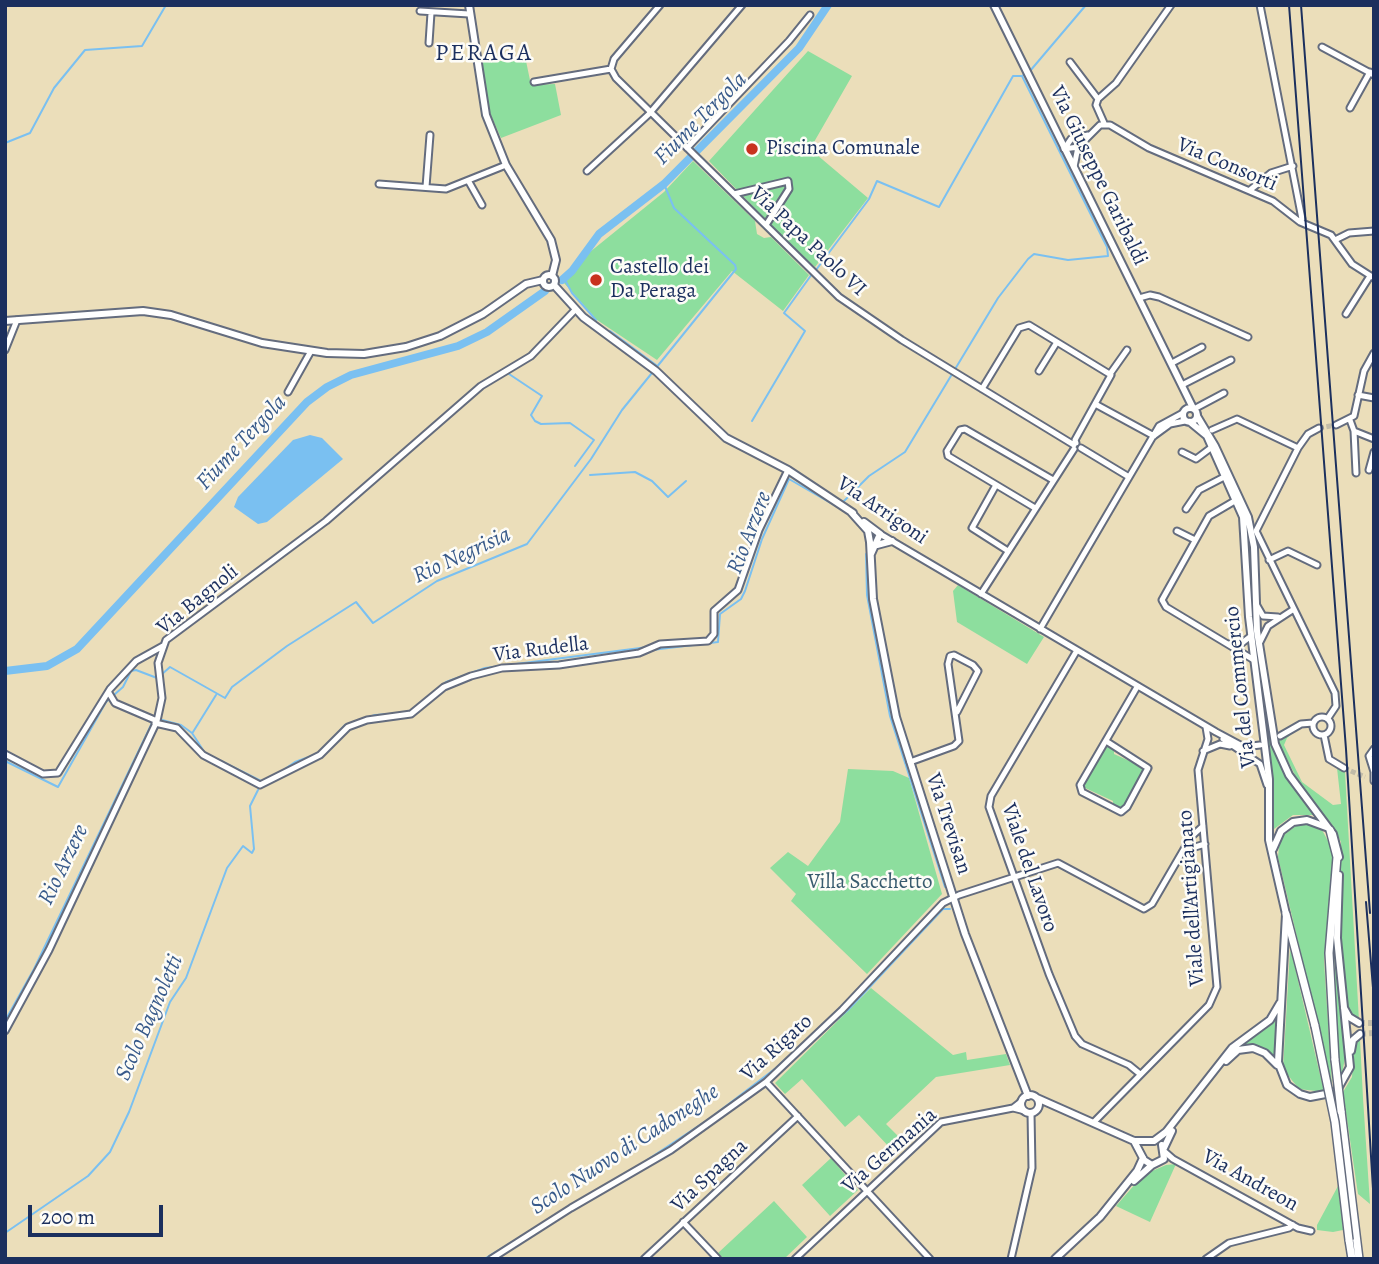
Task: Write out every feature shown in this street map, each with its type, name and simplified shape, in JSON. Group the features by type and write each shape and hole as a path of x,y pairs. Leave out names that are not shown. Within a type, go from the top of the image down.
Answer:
{"highway":[{"name":"Via del Commercio","path":"1330,830 1336,857 1329,953 1332,1030 1359,1259"},
{"name":"Via del Commercio","path":"1286,914 1333,1110 1352,1259"}],"main road":[{"path":"469,5 484,108 506,165 551,240 556,260 552,276 554,285 546,286 543,280"},
{"name":"Via Giuseppe Garibaldi","path":"994,5 1172,362 1186,397 1209,430 1246,517"},
{"path":"5,321 130,310 154,312 251,340 311,351 364,354 413,345 461,326 526,284 552,276"},
{"name":"Via Arrigoni","path":"554,285 575,310 653,369 726,438 788,470 842,504 880,534"},
{"name":"Via Giuseppe Garibaldi","path":"1186,397 1183,411 1188,421 1202,430 1246,517"},
{"path":"1183,411 1194,411"},
{"path":"1188,421 1194,411"},
{"name":"Via Trevisan","path":"851,512 874,544 871,554 873,598 890,692 910,762 953,898 1028,1112"},
{"name":"Via del Commercio","path":"1246,517 1254,547 1259,645 1268,715 1278,752 1299,790 1339,846 1338,938 1350,1063"},
{"name":"Via del Commercio","path":"1246,517 1251,636 1270,802 1272,854 1286,914 1279,1067"},
{"path":"874,544 880,534"},
{"path":"874,544 891,541"},
{"path":"1272,854 1279,834 1293,822 1315,822 1330,830"},
{"path":"1115,1199 1137,1171 1142,1155 1151,1142 1166,1132 1231,1048 1273,1017 1282,998"},
{"path":"1343,1002 1349,1017 1359,1023"},
{"path":"1055,1259 1152,1165 1162,1161 1168,1137 1233,1054 1248,1048 1259,1049 1279,1067 1282,1079 1292,1090 1317,1097 1338,1090 1346,1079 1353,1040 1360,1034"},
{"path":"1025,1098 1037,1098 1134,1141 1151,1142 1165,1150"},
{"path":"1037,1098 1038,1107"},
{"path":"1028,1112 1049,1104"},
{"path":"1134,1141 1152,1165"}],"street":[{"path":"648,5 655,11"},
{"path":"534,82 611,69 617,56 660,5"},
{"path":"587,171 651,112 741,5"},
{"path":"1074,167 1078,147 1104,123 1096,105 1098,99 1107,93 1141,52 1171,5"},
{"path":"1260,5 1302,219"},
{"path":"420,11 469,14"},
{"path":"429,43 431,13"},
{"path":"689,150 810,15"},
{"path":"1322,47 1372,73 1350,108"},
{"path":"1070,62 1098,99"},
{"name":"Via Papa Paolo VI","path":"611,69 813,273 853,308 948,369 1129,477"},
{"name":"Via Consorti","path":"1104,123 1211,177 1250,190 1335,240 1352,264 1372,277 1346,314"},
{"path":"1055,130 1071,139"},
{"path":"426,187 430,135"},
{"path":"1064,149 1071,139 1088,135"},
{"path":"1064,149 1078,147"},
{"path":"379,184 446,189 506,165"},
{"path":"1250,190 1271,173 1293,166"},
{"path":"734,194 788,181 789,189 766,225"},
{"path":"468,182 482,205"},
{"path":"1335,240 1349,233 1374,231"},
{"name":"Via Giuseppe Garibaldi","path":"1139,298 1150,295 1159,297 1248,337"},
{"name":"Via Bagnoli","path":"5,1031 49,950 156,722 162,698 159,673 163,646 172,635 326,521 481,386 531,356 575,310"},
{"path":"5,350 17,320"},
{"path":"982,389 1021,326 1029,325 1110,374"},
{"path":"1040,371 1057,342"},
{"path":"1172,362 1202,347"},
{"path":"981,594 1076,446 1074,440 1097,405 1110,374 1127,350"},
{"path":"288,392 311,351"},
{"path":"1336,425 1350,420 1355,413 1364,371 1374,353"},
{"path":"1182,385 1231,360"},
{"path":"1194,411 1224,393"},
{"path":"1358,395 1374,398"},
{"path":"1097,405 1155,436"},
{"path":"1040,629 1161,424 1183,411"},
{"path":"1209,430 1237,419 1297,448"},
{"path":"1350,420 1354,431 1356,472"},
{"path":"1155,436 1170,424 1188,421"},
{"path":"1319,428 1308,434 1297,448 1258,524 1257,534 1335,693 1336,706 1328,718"},
{"path":"1035,508 947,455 961,429 1053,480"},
{"path":"1354,431 1374,439"},
{"path":"1182,452 1196,459 1212,447"},
{"path":"1369,470 1374,452"},
{"name":"Via Rudella","path":"156,722 177,728 203,755 260,785 320,755 348,727 367,720 411,714 444,687 471,673 502,668 559,665 710,640 714,634 714,611 738,590 764,519 788,470"},
{"path":"1186,509 1199,490 1227,476"},
{"path":"996,485 971,528 1008,551"},
{"path":"1238,499 1211,514 1162,602 1254,660"},
{"path":"1177,531 1195,540"},
{"name":"Via Arrigoni","path":"880,534 1206,727 1244,747 1260,745"},
{"path":"1269,560 1288,551 1317,565"},
{"path":"1256,604 1263,615 1278,617"},
{"path":"1259,645 1268,626 1278,617 1294,610"},
{"path":"1229,644 1242,643 1251,636"},
{"path":"5,754 43,774 58,773 136,662 163,646"},
{"name":"Viale del Lavoro","path":"1076,652 989,801 1013,876 1075,1036 1082,1044 1129,1065 1140,1074"},
{"path":"910,762 958,744 960,732 948,664 950,656 954,655 973,665 978,671 957,712"},
{"path":"1106,741 1148,768 1127,807 1121,811 1093,798 1080,787 1106,741 1138,687"},
{"path":"111,696 156,722"},
{"path":"1280,736 1301,724 1313,723 1320,717 1328,718"},
{"path":"1324,735 1332,727 1328,718"},
{"path":"1313,723 1316,733 1324,735"},
{"name":"Viale dell'Artigianato","path":"1094,1122 1209,1004 1217,987 1198,771 1208,739 1206,727"},
{"name":"Via Arrigoni","path":"1216,732 1260,764 1270,802"},
{"path":"1324,735 1329,759 1344,768"},
{"path":"1203,751 1220,744 1234,747"},
{"path":"1372,776 1369,756 1374,749"},
{"path":"1185,850 1196,830 1203,826"},
{"path":"1185,850 1205,844"},
{"name":"Via Rigato","path":"491,1259 571,1208 671,1150 766,1082 842,1010 939,907 953,898 1058,863 1144,909 1152,904 1185,850"},
{"path":"766,1082 930,1259"},
{"name":"Via Germania","path":"795,1259 944,1121 1013,1108 1025,1098"},
{"path":"1012,1259 1032,1168 1028,1112 1013,1108"},
{"name":"Via Spagna","path":"644,1259 798,1116"},
{"name":"Via Andreon","path":"1165,1150 1173,1159 1293,1225 1311,1231"},
{"name":"Via Andreon","path":"1162,1161 1173,1159"},
{"path":"684,1222 718,1259"},
{"path":"1206,1259 1229,1243 1293,1225"}],"green space":[{"path":"808,51 852,76 810,149 868,198 815,267 796,251 709,161"},
{"path":"480,61 526,61 531,85 555,84 561,115 501,138 490,113"},
{"path":"693,161 755,221 757,234 764,238 771,237 809,275 783,311 732,271 657,360 597,320 564,283 585,256 664,192"},
{"path":"958,585 1044,637 1027,664 957,622 953,591"},
{"path":"1266,723 1282,769 1314,815 1293,815 1274,829 1272,773"},
{"path":"1300,727 1287,738 1284,745 1302,782 1333,805 1341,804 1337,768 1345,772 1359,1021 1351,1016 1345,994 1341,926 1341,842 1333,826 1301,787 1277,739"},
{"path":"1109,746 1114,749 1114,754 1145,768 1125,805 1119,809 1113,806 1113,801 1083,787 1103,749"},
{"name":"Villa Sacchetto","path":"848,769 893,771 909,778 942,894 867,974 791,901 796,894 770,868 788,852 808,866 840,822"},
{"path":"1297,825 1309,825 1322,830 1333,850 1324,961 1332,1085 1278,857 1280,838"},
{"path":"1334,936 1346,1053 1341,1079 1336,1027"},
{"path":"1290,950 1324,1092 1299,1089 1283,1069"},
{"path":"871,988 953,1055 966,1052 967,1060 1006,1054 1010,1065 936,1077 886,1124 901,1142 892,1150 859,1115 845,1127 802,1079 785,1094 775,1083"},
{"path":"1277,1017 1274,1055 1252,1044 1235,1049"},
{"path":"1360,1039 1370,1204 1358,1194 1343,1092 1352,1077 1354,1047"},
{"path":"831,1158 858,1190 830,1216 802,1185"},
{"path":"1176,1164 1150,1222 1116,1206 1143,1175 1166,1165"},
{"path":"1338,1186 1343,1230 1317,1230 1317,1225"},
{"path":"774,1201 807,1237 784,1259 724,1259 718,1253"}],"water":[{"path":"310,435 322,438 343,459 267,522 258,524 234,507 238,497 293,440"}],"waterway":[{"path":"5,143 30,133 54,88 85,50 142,46 166,5"},
{"name":"Fiume Tergola","path":"562,280 572,271 599,234 664,184 799,48 828,5"},
{"name":"Rio Arzere","path":"1030,71 1086,5"},
{"name":"Rio Arzere","path":"841,504 869,476 905,452 998,298 1028,259 1034,254 1068,260 1108,256 1107,247 1022,76 1025,74"},
{"path":"816,270 869,199 877,181 939,207 1013,76 1021,76"},
{"name":"Rio Negrisia","path":"161,675 170,667 225,698 232,687 287,646 356,602 373,623 437,581 527,544 591,459 622,410 736,269 735,265 674,208 664,184"},
{"path":"752,421 805,331 784,313 812,274"},
{"path":"564,278 572,293 596,320"},
{"name":"Fiume Tergola","path":"5,671 47,666 77,649 307,402 327,387 351,375 458,346 487,332 545,291"},
{"path":"610,331 656,365"},
{"path":"509,374 542,396 531,415 535,421 541,424 570,423 594,440 575,466"},
{"path":"590,475 635,472 652,481 668,497 686,481"},
{"name":"Rio Arzere","path":"652,650 718,642 720,614 741,599 762,539 789,479 841,509"},
{"name":"Scolo Nuovo di Cadoneghe","path":"866,554 867,595 890,716 945,887"},
{"name":"Rio Arzere","path":"418,705 446,682 485,668 648,647"},
{"name":"Rio Negrisia","path":"5,761 58,787 106,702 123,687 131,671 136,670 157,678"},
{"path":"193,732 216,695"},
{"name":"Rio Arzere","path":"327,745 345,725 375,715 391,714"},
{"name":"Rio Arzere","path":"162,720 181,725 192,733 205,753 261,781"},
{"name":"Rio Arzere","path":"5,1021 34,969 152,723"},
{"name":"Rio Arzere","path":"279,773 295,762 317,754"},
{"name":"Scolo Bagnoletti","path":"5,1233 88,1176 110,1152 129,1112 170,1002 186,978 227,868 243,846 252,853 254,849 250,806 258,790"},
{"name":"Scolo Nuovo di Cadoneghe","path":"819,1035 848,1010 943,909 950,909"},
{"name":"Scolo Nuovo di Cadoneghe","path":"484,1259 635,1168 709,1119 776,1068 812,1035"}],"tunnel":[{"path":"1319,428 1336,425"},
{"path":"1344,768 1365,777"},
{"path":"1359,1023 1374,1023"},
{"path":"1360,1034 1374,1033"}],"railway":[{"path":"1289,5 1346,749 1374,1205"},
{"path":"1301,5 1370,913"},
{"path":"1366,902 1374,1000"}],"place":[{"name":"Piscina Comunale","path":"752,149"},
{"name":"Castello dei Da Peraga","path":"596,280"}],"district":[{"name":"PERAGA","path":"484,54"}]}
